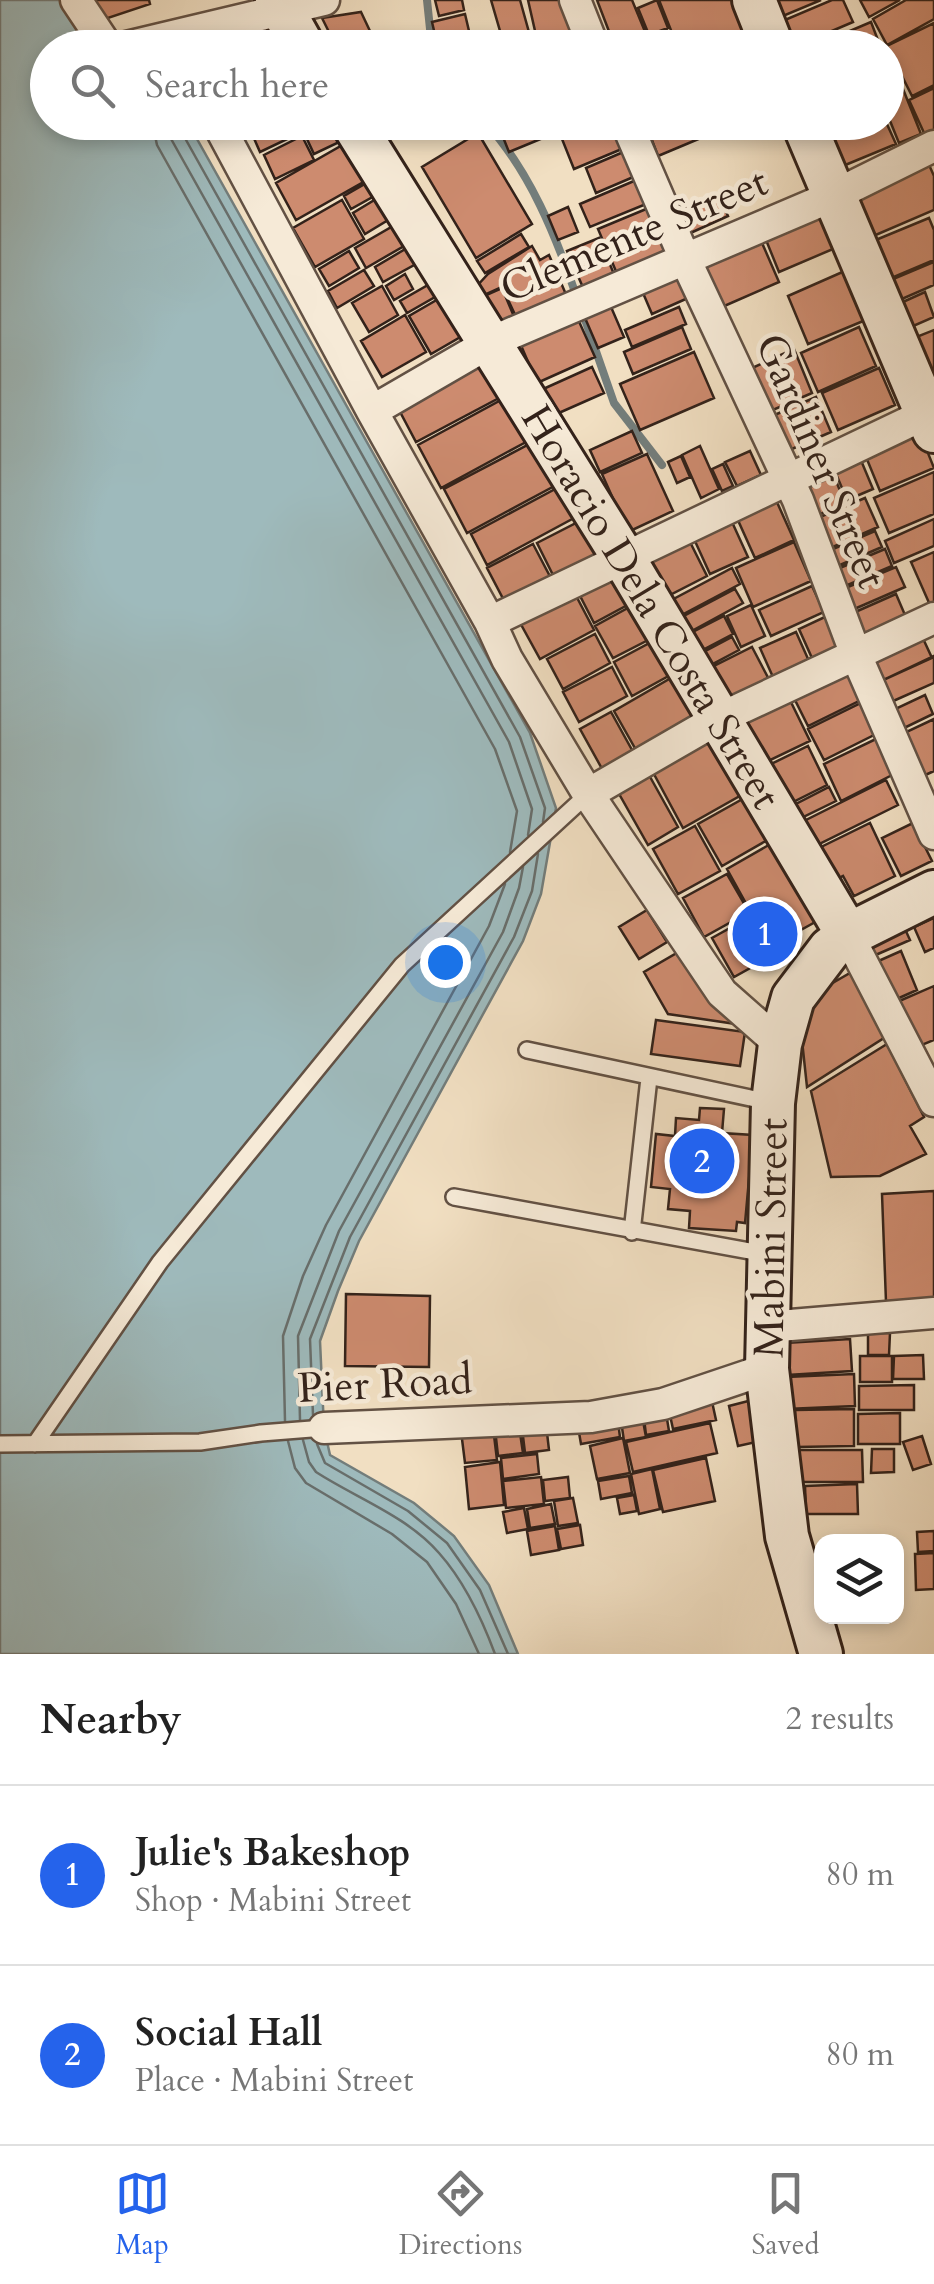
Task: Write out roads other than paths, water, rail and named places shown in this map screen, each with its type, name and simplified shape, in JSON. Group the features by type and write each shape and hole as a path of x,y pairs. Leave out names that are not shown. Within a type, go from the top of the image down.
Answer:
{"main road":[{"path":"754,0 766,30"},
{"path":"278,4 293,30"},
{"name":"Horacio Dela Costa Street","path":"363,140 624,557 848,935"},
{"path":"810,140 931,418"},
{"name":"Mabini Street","path":"821,1654 787,1536 767,1369 773,1102 780,1044 785,1018 804,980 830,949 848,935 934,892"}],"street":[{"path":"76,0 96,30"},
{"path":"205,30 278,4 324,0"},
{"path":"574,0 586,30"},
{"path":"227,140 507,658 588,794 722,994 780,1044"},
{"name":"Gardiner Street","path":"634,140 684,258 788,479 856,655 934,834"},
{"name":"Clemente Street","path":"372,411 491,342 833,196 934,146"},
{"path":"490,622 788,479 931,418"},
{"path":"588,794 718,719 934,618"},
{"name":"Horacio Dela Costa Street","path":"848,935 926,1062 934,1101"},
{"path":"767,1326 934,1314"},
{"name":"Pier Road","path":"324,1428 591,1417 653,1406 767,1369"}],"lane":[{"path":"35,1444 160,1262 402,965 588,794"},
{"path":"527,1050 773,1102"},
{"path":"632,1232 649,1078"},
{"path":"454,1198 770,1254"},
{"name":"Pier Road","path":"0,1444 200,1442 261,1432 324,1428"}],"water":[{"path":"0,0 62,0 82,30 30,30 30,140 198,140 530,733 556,808 541,894 523,941 359,1241 320,1341 324,1428 330,1455 414,1503 454,1536 489,1585 518,1654 0,1654"}],"waterway":[{"path":"427,0 430,30"},
{"path":"500,140 540,205 577,298"},
{"path":"582,311 614,403 662,465"}],"place":[{"name":"Julie's Bakeshop","path":"765,934"},
{"name":"Social Hall","path":"702,1161"}]}
